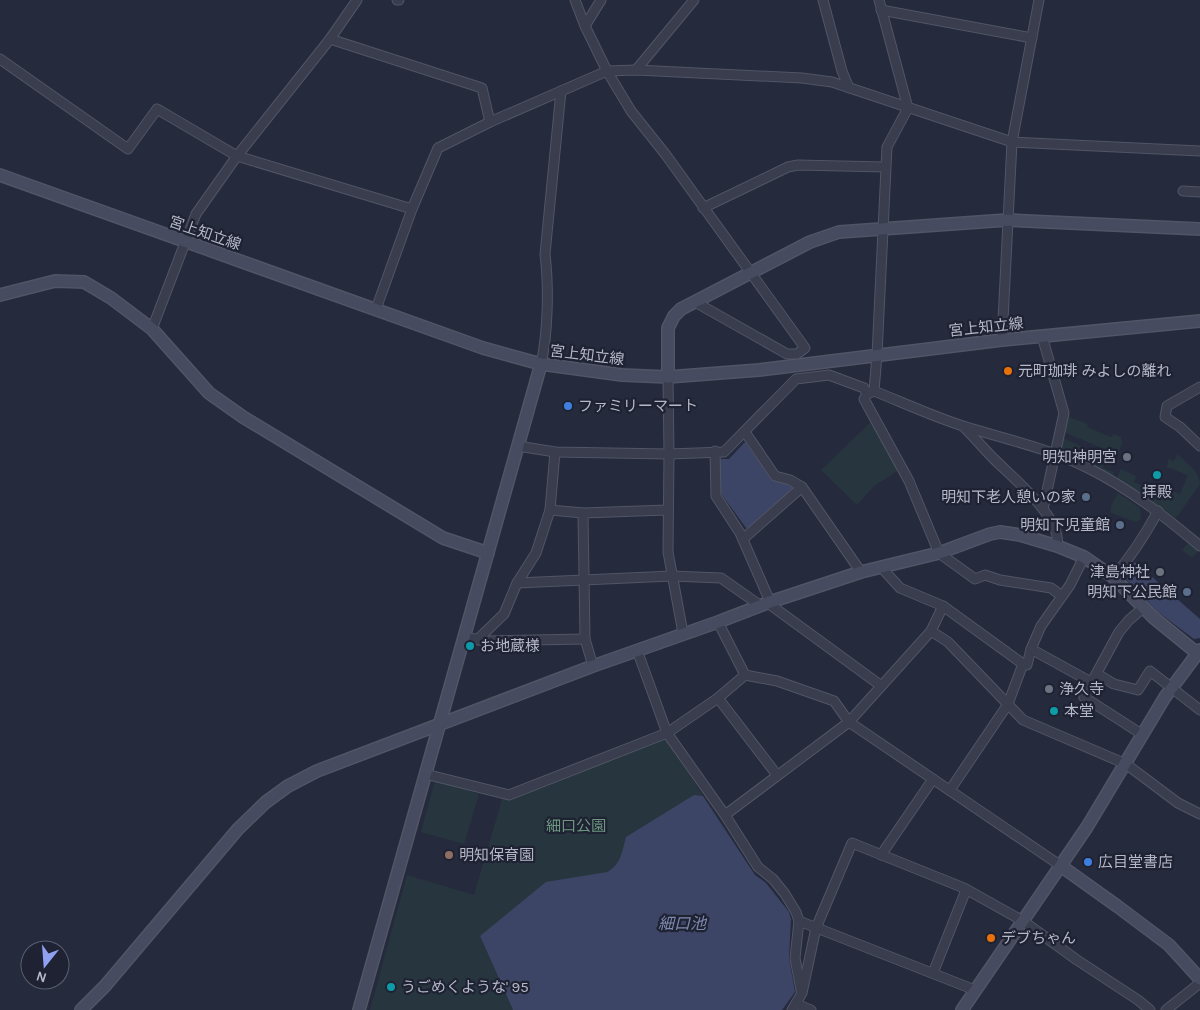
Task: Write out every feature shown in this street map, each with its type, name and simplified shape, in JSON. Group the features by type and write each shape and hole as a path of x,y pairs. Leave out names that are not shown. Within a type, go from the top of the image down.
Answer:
{"street":[{"path":"152,330 196,214 236,156 330,39 357,0"},
{"path":"575,0 585,26 607,71 642,126 666,155 805,348 797,354 787,354 695,302"},
{"path":"585,26 601,0"},
{"path":"636,70 694,0"},
{"path":"823,0 849,88"},
{"path":"878,0 908,108 886,147 877,355 870,392 864,399 909,481 938,553 975,579 984,575 1000,580 1051,588 1062,596"},
{"path":"1002,340 1012,142 1039,0"},
{"path":"881,10 1032,38"},
{"path":"330,39 482,88 490,122"},
{"path":"0,59 128,149 157,109 236,156 412,209"},
{"path":"376,309 412,209 438,148 490,122 607,71 636,70 802,78 832,82 1012,142 1200,151"},
{"path":"360,1010 541,364 548,275 545,254 561,91"},
{"path":"703,208 777,172 798,164 885,167"},
{"name":"宮上知立線","path":"0,175 483,348 541,364 622,375 668,377 759,370 1002,340 1200,320"},
{"path":"1183,191 1200,192"},
{"path":"683,633 668,552 667,510 669,454 668,334 670,322 681,309 810,242 839,232 1007,220 1200,229"},
{"path":"0,295 55,282 84,282 112,298 152,330 209,393 243,417 443,538 488,553"},
{"path":"1042,336 1064,414 1043,509"},
{"path":"518,446 555,452 669,454 724,452 796,379 829,375 963,426 1054,453 1087,467 1126,488 1158,511 1200,546"},
{"path":"1200,387 1166,406 1165,417 1180,427 1200,446"},
{"path":"963,426 1043,509 1057,533 1057,546"},
{"path":"745,432 775,476 790,480 802,488 862,572"},
{"path":"477,640 504,614 517,583 536,553 550,510 555,452"},
{"path":"715,452 716,496 743,538 765,604"},
{"path":"743,538 802,488"},
{"path":"550,510 583,513 667,510"},
{"path":"1113,577 1127,562 1142,540 1158,511"},
{"path":"583,513 585,639 593,666"},
{"path":"81,1010 106,986 238,829 266,802 288,786 317,771 683,633 862,572 938,553 977,538 1000,532 1020,535 1057,546 1084,557 1113,577 1143,608 1199,653 1171,688 1126,764 1061,866 962,1010"},
{"path":"950,790 1008,704 1023,664 1027,664 1041,626 1070,585 1084,557"},
{"path":"880,567 900,588 943,606 1023,664"},
{"path":"517,583 672,576 721,578 765,604 772,606 880,686"},
{"path":"725,815 849,722 931,631 943,606"},
{"path":"1143,608 1119,632 1084,697 1143,735"},
{"path":"718,622 745,675"},
{"path":"931,631 948,642 1023,720 1126,764 1178,803 1200,814"},
{"path":"464,637 477,640 585,639"},
{"path":"1031,649 1091,682"},
{"path":"637,650 667,733 725,815 758,867 774,879 796,912 799,920 795,958 802,993"},
{"path":"1097,674 1114,684 1138,690 1150,672 1200,710"},
{"path":"425,774 509,795 667,733 718,698 745,675"},
{"path":"745,675 777,681 834,701 849,722 1117,906 1169,946 1200,979"},
{"path":"718,698 776,775"},
{"path":"881,855 933,779"},
{"path":"811,1010 794,1007 802,993 816,928 852,843 966,890 1023,920 1150,1010"},
{"path":"934,973 966,890"},
{"path":"799,920 975,990"},
{"path":"1166,1010 1200,983"}],"green space":[{"path":"1069,417 1088,424 1087,427 1111,437 1114,434 1121,437 1122,443 1118,455 1064,432"},
{"path":"873,420 899,470 874,486 857,505 821,470"},
{"path":"1063,438 1106,458 1103,468 1114,472 1113,475 1058,450"},
{"path":"1177,454 1195,471 1200,484 1176,518 1117,478 1121,469 1136,476 1134,482 1153,491 1161,487 1180,494 1188,475 1167,467 1168,459 1174,461"},
{"path":"1118,493 1140,508 1141,519 1136,522 1111,513 1111,506"},
{"path":"1189,542 1199,550 1192,558 1182,550"},
{"name":"細口公園","path":"661,739 668,741 703,796 694,795 618,862 614,868 480,936 513,1010 370,1010 407,875 474,895 503,796"},
{"path":"435,780 479,794 464,844 421,832"}],"water":[{"path":"745,442 770,478 796,488 750,527 746,528 720,492 720,459 729,459"},
{"path":"1135,562 1200,619 1200,638 1194,639 1158,612 1127,580 1128,572"},
{"name":"細口池","path":"694,795 703,796 755,875 766,883 789,912 791,919 789,958 795,992 782,1010 513,1010 480,936 546,882 607,872 612,869 618,862 626,837"}],"place":[{"name":"元町珈琲 みよしの離れ","path":"1008,371"},
{"name":"ファミリーマート","path":"568,406"},
{"name":"明知神明宮","path":"1127,457"},
{"name":"拝殿","path":"1157,475"},
{"name":"明知下老人憩いの家","path":"1086,497"},
{"name":"明知下児童館","path":"1120,525"},
{"name":"津島神社","path":"1160,572"},
{"name":"明知下公民館","path":"1187,592"},
{"name":"お地蔵様","path":"470,646"},
{"name":"浄久寺","path":"1049,689"},
{"name":"本堂","path":"1054,711"},
{"name":"明知保育園","path":"449,855"},
{"name":"広目堂書店","path":"1088,862"},
{"name":"デブちゃん","path":"991,938"},
{"name":"うごめくような' 95","path":"391,987"}]}
